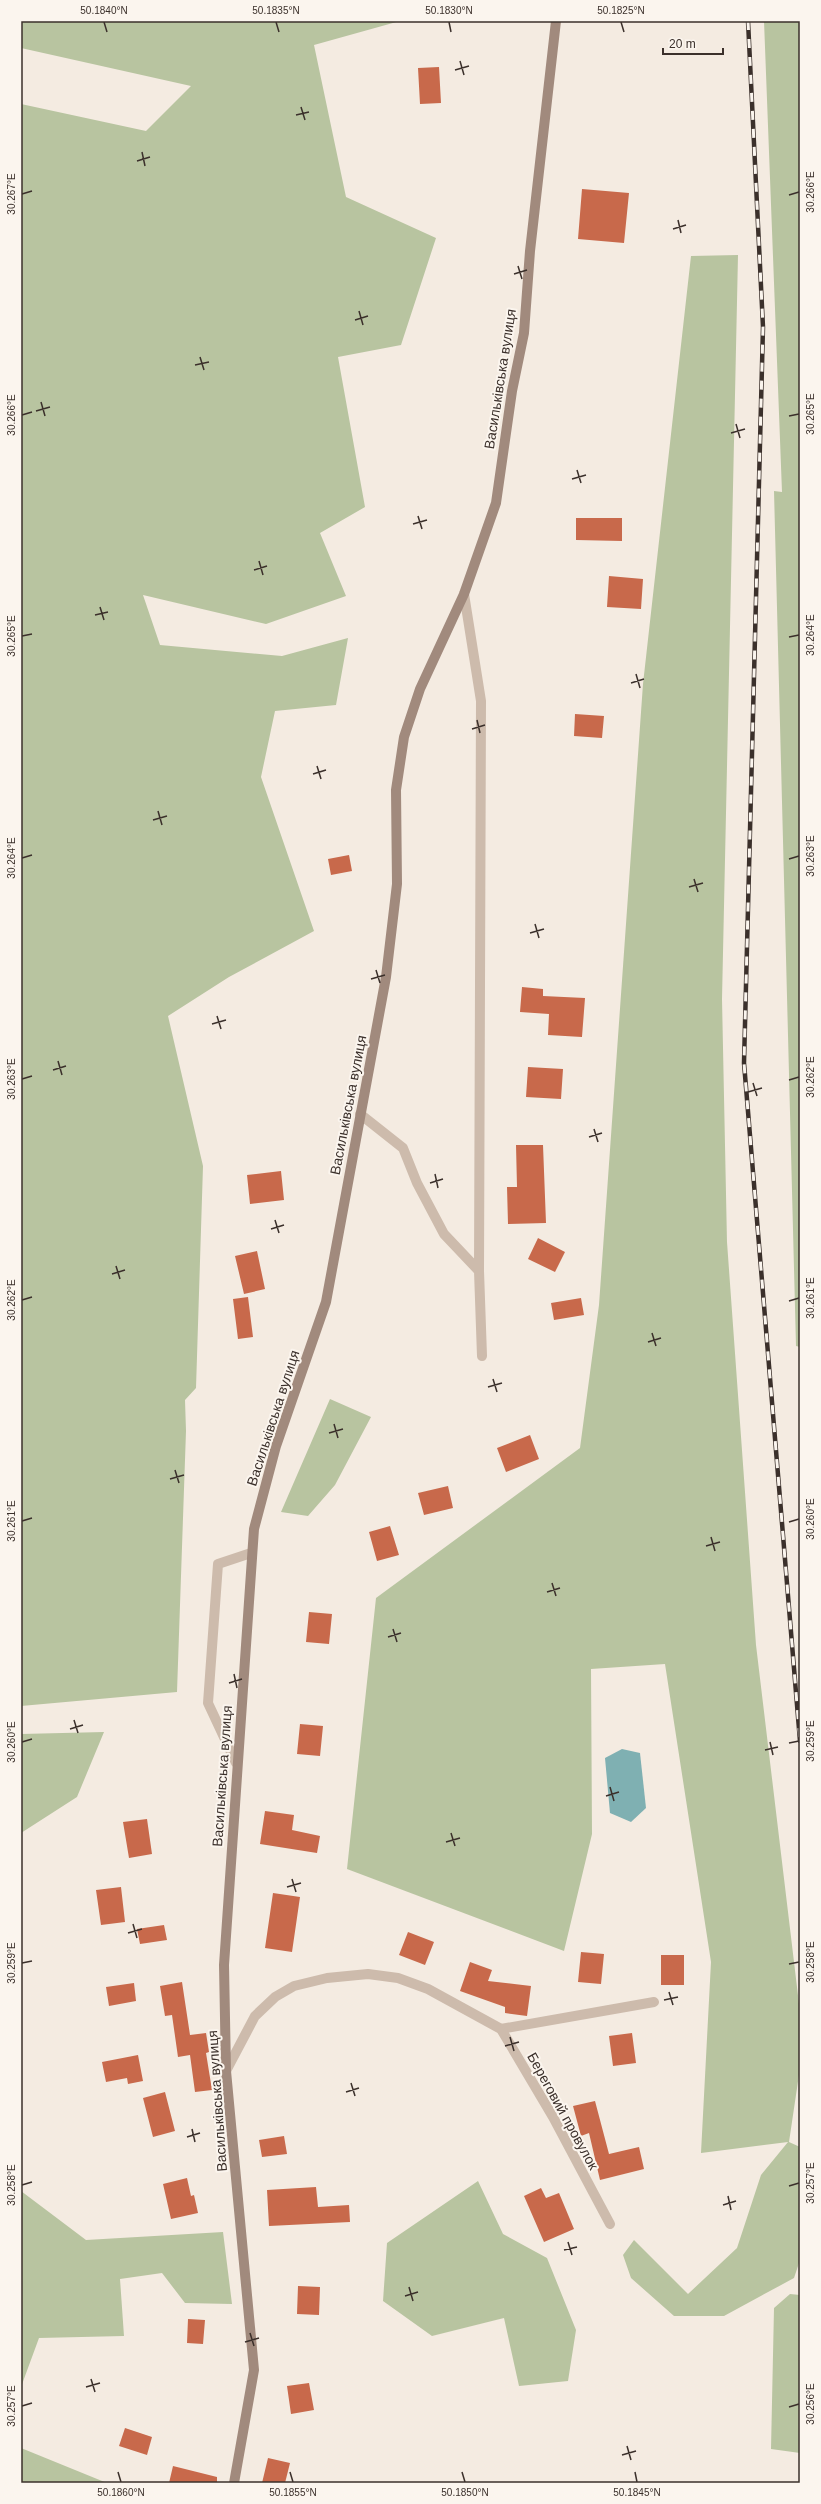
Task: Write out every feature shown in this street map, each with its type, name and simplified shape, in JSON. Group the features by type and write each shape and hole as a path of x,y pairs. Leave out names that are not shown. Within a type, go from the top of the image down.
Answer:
{"street":[{"name":"Васильківська вулиця","path":"234,2483 254,2370 226,2071 224,1965 236,1763 254,1529 276,1446 326,1302 386,977 397,884 396,790 404,737 420,689 464,594 496,502 512,391 524,333 530,251 556,21"},
{"name":"Васильківська вулиця","path":"464,594 481,701 481,1029 478,1271 482,1356"},
{"path":"360,1114 403,1148 417,1183 444,1234 478,1271"},
{"path":"236,1763 208,1703 215,1602 218,1564 252,1553"},
{"name":"Береговий провулок","path":"226,2071 255,2016 270,2002 294,1986 327,1978 368,1974 398,1978 428,1989 500,2029 553,2117 610,2224"},
{"path":"500,2029 654,2002"}],"green space":[{"path":"21,21 400,21 314,45 346,197 436,238 401,345 338,357 365,507 320,533 346,596 266,624 143,595 160,645 282,656 348,638 336,705 275,711 261,777 314,931 229,977 168,1016 203,1166 196,1388 185,1400 186,1431 177,1692 21,1706 21,104 146,131 191,86 21,48"},
{"path":"764,21 800,21 800,1347 796,1346 774,491 782,492"},
{"path":"738,255 722,999 727,1242 756,1645 800,2012 800,2068 789,2142 800,2147 800,2260 794,2278 724,2316 674,2316 631,2278 623,2255 634,2240 688,2294 737,2248 761,2175 788,2142 701,2153 711,1962 665,1664 591,1669 592,1834 564,1951 347,1869 376,1598 580,1448 599,1305 643,684 691,256"},
{"path":"330,1399 371,1417 335,1485 308,1516 281,1512"},
{"path":"104,1732 77,1797 21,1833 21,1734"},
{"path":"478,2181 503,2234 547,2258 576,2330 568,2381 519,2386 504,2318 432,2336 383,2301 387,2243"},
{"path":"21,2191 86,2240 223,2232 232,2304 185,2303 162,2273 120,2279 124,2336 39,2338 21,2387"},
{"path":"790,2294 800,2295 800,2453 771,2449 774,2308"},
{"path":"21,2448 107,2483 21,2483"}],"water":[{"path":"622,1749 640,1753 646,1808 631,1822 610,1813 605,1758"}],"building":[{"path":"439,67 441,103 420,104 418,68"},
{"path":"582,189 629,193 624,243 578,239"},
{"path":"576,518 622,518 622,541 576,540"},
{"path":"609,576 643,579 641,609 607,607"},
{"path":"575,714 604,716 602,738 574,736"},
{"path":"349,855 352,871 331,875 328,859"},
{"path":"522,987 543,989 543,996 585,998 582,1037 548,1035 549,1014 520,1012"},
{"path":"528,1067 563,1069 561,1099 526,1097"},
{"path":"516,1145 543,1145 546,1223 508,1224 507,1187 517,1187"},
{"path":"281,1171 284,1200 250,1204 247,1175"},
{"path":"538,1238 565,1252 555,1272 528,1259"},
{"path":"257,1251 265,1289 244,1294 235,1256"},
{"path":"248,1297 253,1337 238,1339 233,1299"},
{"path":"581,1298 584,1315 554,1320 551,1303"},
{"path":"530,1435 539,1459 506,1472 497,1448"},
{"path":"448,1486 453,1508 424,1515 418,1493"},
{"path":"390,1526 399,1555 377,1561 369,1532"},
{"path":"309,1612 332,1614 329,1644 306,1642"},
{"path":"300,1724 323,1726 320,1756 297,1754"},
{"path":"265,1811 294,1815 292,1830 320,1836 317,1853 260,1844"},
{"path":"147,1819 152,1854 129,1858 123,1822"},
{"path":"121,1887 125,1922 101,1925 96,1890"},
{"path":"273,1893 300,1897 292,1952 265,1948"},
{"path":"164,1925 167,1940 140,1944 137,1929"},
{"path":"408,1932 434,1942 425,1965 399,1955"},
{"path":"581,1952 604,1954 601,1984 578,1982"},
{"path":"661,1955 684,1955 684,1985 661,1985"},
{"path":"470,1962 492,1970 488,1981 531,1986 527,2016 505,2013 505,2007 460,1991"},
{"path":"182,1982 190,2035 206,2033 209,2052 206,2053 212,2090 195,2092 190,2055 178,2057 172,2015 165,2016 160,1986"},
{"path":"134,1983 136,2001 109,2006 106,1987"},
{"path":"632,2033 636,2063 613,2066 609,2036"},
{"path":"138,2055 143,2081 128,2084 127,2078 106,2082 102,2062"},
{"path":"165,2092 175,2131 153,2137 143,2098"},
{"path":"595,2101 609,2154 639,2147 644,2169 600,2180 589,2133 581,2136 573,2106"},
{"path":"284,2136 287,2154 262,2157 259,2140"},
{"path":"187,2178 191,2196 194,2195 198,2213 171,2219 163,2184"},
{"path":"316,2187 318,2207 349,2205 350,2222 269,2226 267,2190"},
{"path":"541,2188 546,2198 559,2193 574,2229 544,2242 524,2196"},
{"path":"298,2286 320,2287 319,2315 297,2314"},
{"path":"188,2319 205,2320 203,2344 187,2343"},
{"path":"309,2383 314,2410 291,2414 287,2386"},
{"path":"125,2428 152,2437 147,2455 119,2446"},
{"path":"268,2458 290,2463 285,2483 262,2483"},
{"path":"173,2466 217,2477 217,2483 169,2483"}],"railway":[{"path":"748,21 763,327 744,1063 800,1741"}]}
